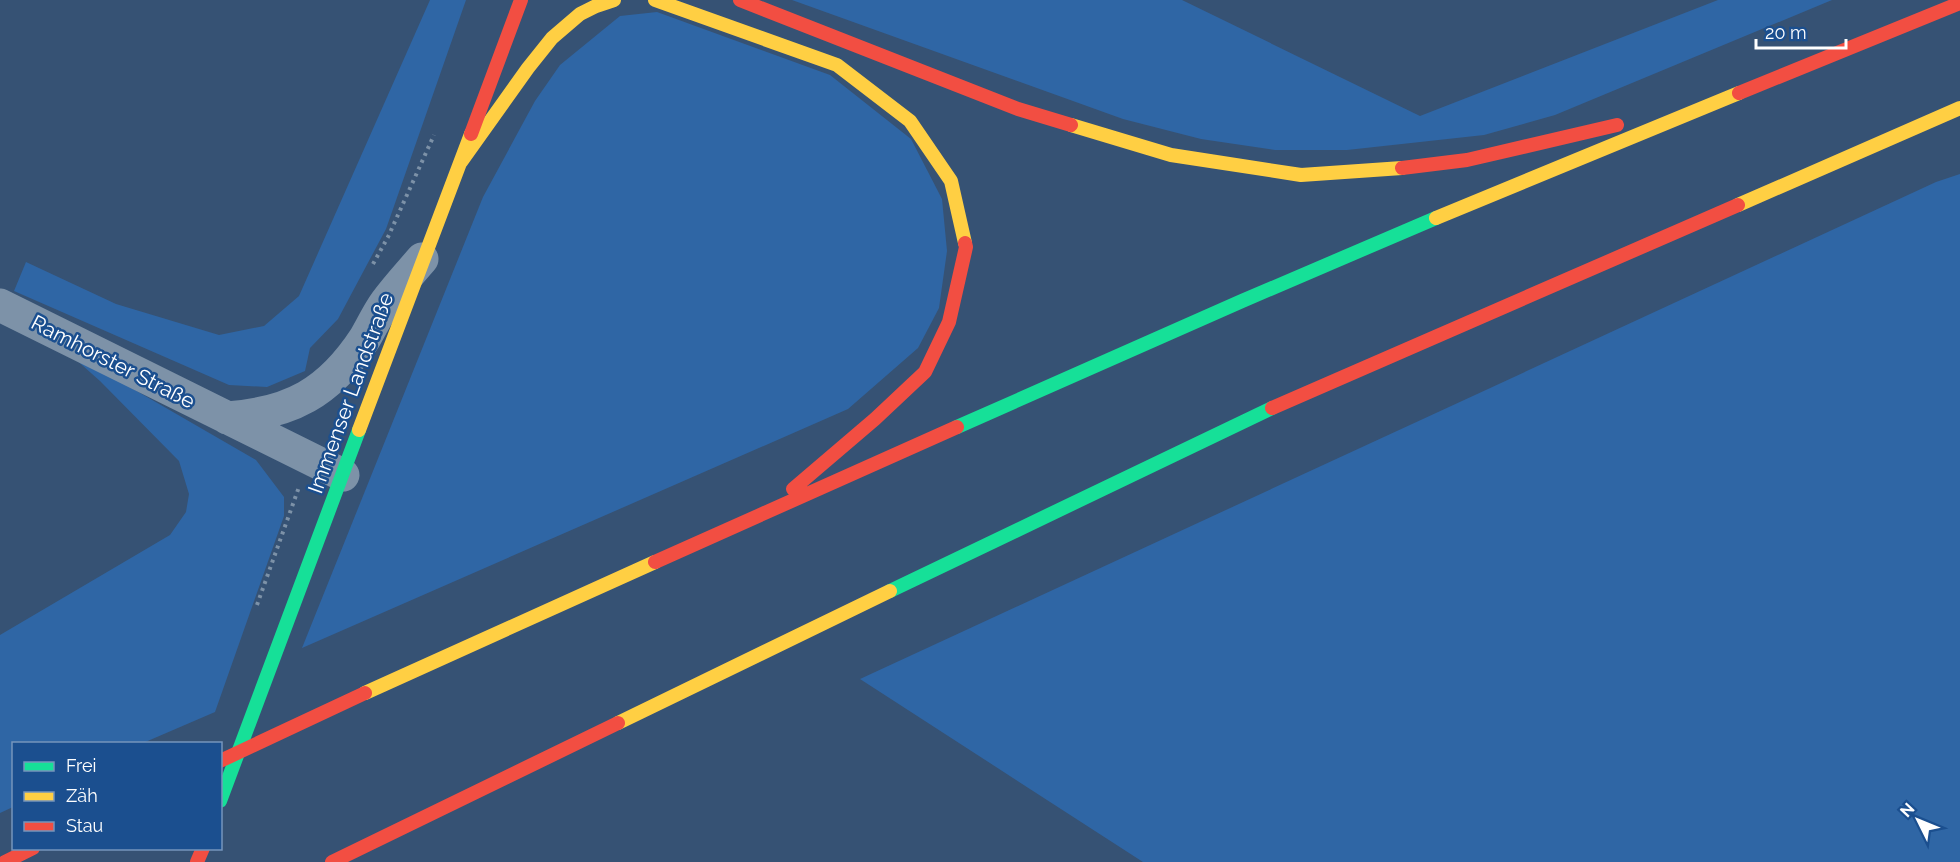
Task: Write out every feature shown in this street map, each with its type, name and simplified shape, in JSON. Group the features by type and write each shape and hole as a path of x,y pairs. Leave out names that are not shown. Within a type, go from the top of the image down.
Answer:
{"main road":[{"name":"Immenser Landstraße","path":"222,796 521,0"},
{"path":"461,162 543,48 574,19 603,2 614,0"},
{"path":"655,0 837,65 910,121 951,181 966,247 949,322 925,372 765,513"},
{"path":"740,0 1018,109 1171,155 1301,175 1383,170 1467,160 1561,140 1729,96"},
{"path":"222,759 765,513 1246,300 1729,96 1960,3"},
{"path":"333,862 1291,399 1960,108"},
{"path":"1935,118 1960,117"},
{"path":"5,862 31,850"}],"street":[{"path":"227,418 255,416 276,411 323,388 345,366 385,303 424,256"},
{"name":"Ramhorster Straße","path":"0,305 343,475"}],"shaded area":[{"path":"430,0 466,0 386,229 338,319 310,348 305,371 267,387 229,385 14,291 26,262 116,304 219,335 264,326 299,296"},
{"path":"792,0 1182,0 1420,116 1718,0 1832,0 1555,115 1484,135 1347,150 1275,150 1201,139 1123,119"},
{"path":"657,12 830,75 911,139 942,199 947,251 939,308 918,348 848,409 302,648 483,197 535,101 560,65 620,16"},
{"path":"1960,174 1960,862 1143,862 860,679 1936,182"},
{"path":"64,349 256,460 284,497 284,516 215,712 145,742 12,742 12,807 0,813 0,635 170,535 186,512 189,494 179,461 100,381"}],"traffic: fast":[{"path":"957,427 1436,218"},
{"path":"890,591 1272,408"},
{"path":"222,796 359,430"}],"traffic: slow":[{"path":"461,162 552,38 580,14 614,0"},
{"path":"655,0 837,65 910,121 951,181 965,243"},
{"path":"1436,218 1739,93"},
{"path":"1738,205 1960,108"},
{"path":"1071,125 1171,155 1301,175 1402,168"},
{"path":"359,430 471,134"},
{"path":"365,693 655,562"},
{"path":"618,723 890,591"}],"traffic: jam":[{"path":"471,134 521,0"},
{"path":"740,0 1018,109 1071,125"},
{"path":"1739,93 1960,3"},
{"path":"1402,168 1467,160 1617,125"},
{"path":"1272,408 1738,205"},
{"path":"793,489 875,419 925,372 949,322 965,243"},
{"path":"655,562 957,427"},
{"path":"222,760 365,693"},
{"path":"332,862 618,723"},
{"path":"5,862 29,850"},
{"path":"197,862 202,850"}]}
